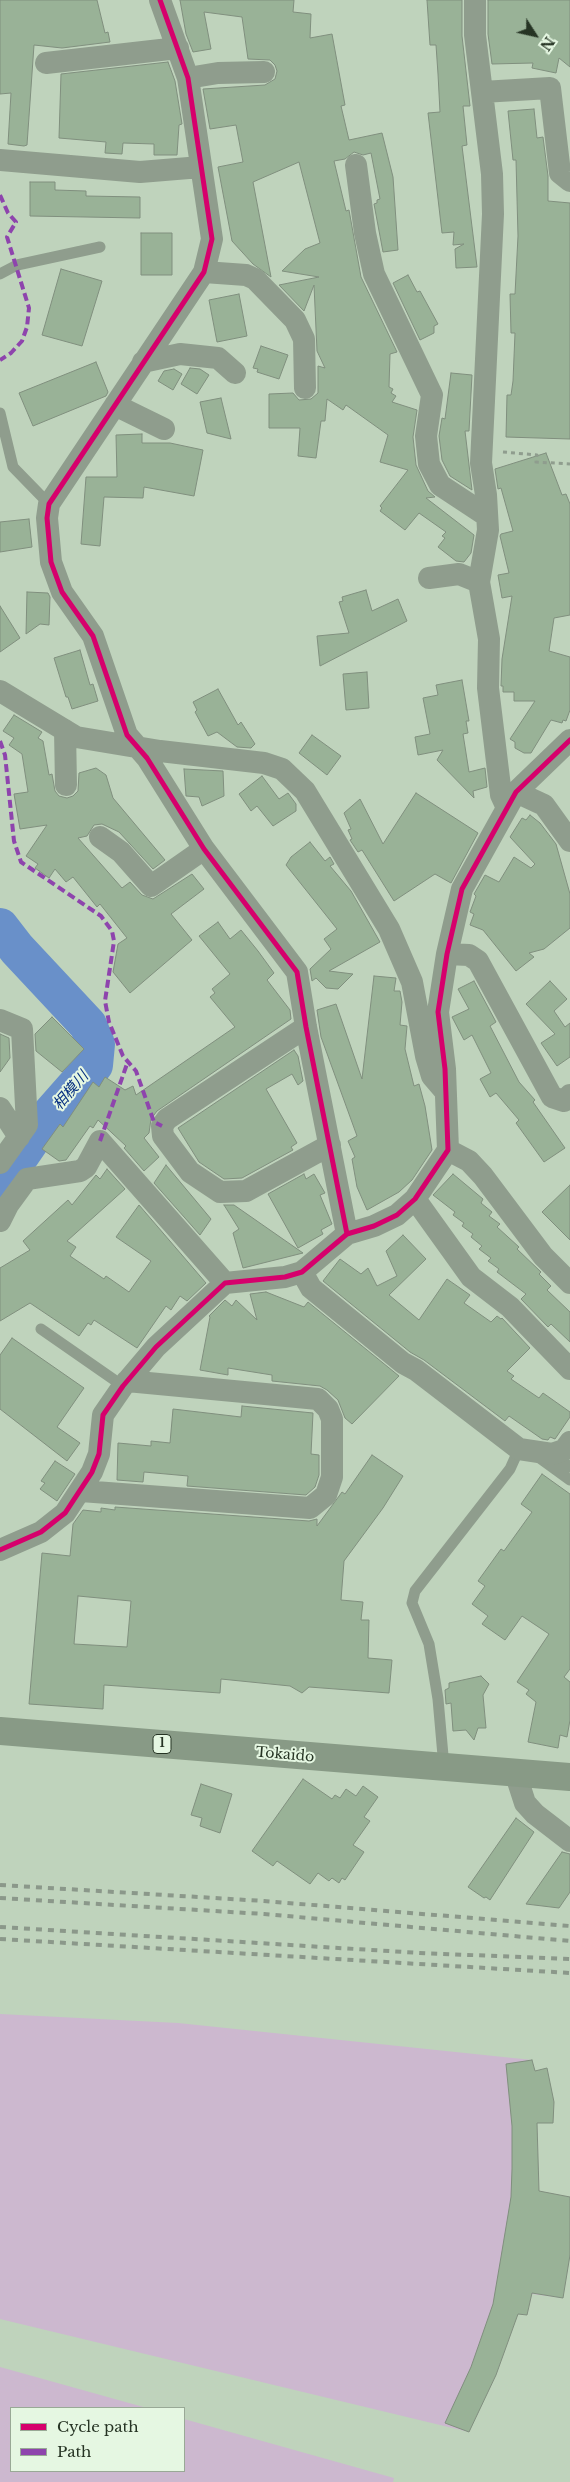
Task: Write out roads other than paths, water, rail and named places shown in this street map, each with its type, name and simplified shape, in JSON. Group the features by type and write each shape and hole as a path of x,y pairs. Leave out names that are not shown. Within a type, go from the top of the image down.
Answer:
{"highway":[{"name":"Tokaido","path":"0,1731 570,1777"}],"street":[{"path":"160,0 188,78 212,239 204,272 49,504 47,518 51,562 62,592 93,636 127,735 147,758 204,849 297,972 347,1234"},
{"path":"475,0 475,35 492,174 494,214 481,463 488,530 479,582 489,639 489,698 501,796 511,800 544,805 570,841"},
{"path":"46,63 178,48"},
{"path":"188,78 218,73 264,72"},
{"path":"482,92 550,88 560,173 570,181"},
{"path":"0,160 140,172 201,167"},
{"path":"356,165 365,234 374,274 432,395 426,436 429,464 440,485 487,516"},
{"path":"204,272 246,275 255,279 295,320 304,339 305,388"},
{"path":"143,362 180,354 218,358 234,373"},
{"path":"114,405 164,429"},
{"path":"429,578 459,574 479,582"},
{"path":"0,691 76,737 264,763 282,769 305,791 390,930 412,982 426,1056 432,1076 444,1091"},
{"path":"65,730 66,786"},
{"path":"0,1550 41,1532 64,1513 81,1492 92,1472 99,1454 103,1415 125,1384 187,1316 225,1282 285,1277 302,1272 347,1234 374,1226 397,1215 415,1199 448,1150 444,1069 438,1012 447,954 462,889 511,800 570,740"},
{"path":"100,837 121,852 151,886 204,849"},
{"path":"447,954 469,955 478,961 552,1097 564,1102 570,1095"},
{"path":"0,1020 22,1029 27,1125 0,1163"},
{"path":"306,1027 167,1119 162,1126 163,1136 190,1172 220,1192 246,1191 330,1145"},
{"path":"0,1108 19,1136"},
{"path":"0,1221 27,1179 80,1171 86,1167 100,1142 137,1180 225,1282"},
{"path":"448,1150 469,1161 483,1176 543,1256 570,1284"},
{"path":"415,1199 471,1277 510,1306 570,1369"},
{"path":"302,1272 311,1288 403,1363 543,1449"},
{"path":"81,1492 310,1508 326,1495 332,1477 332,1419 328,1409 318,1399 125,1384"},
{"path":"515,1772 525,1802 535,1814 570,1841"}],"lane":[{"path":"0,274 17,265 100,247"},
{"path":"0,413 13,467 49,504"},
{"path":"41,1329 125,1384"},
{"path":"543,1449 570,1467"},
{"path":"543,1449 570,1480"},
{"path":"444,1767 438,1699 429,1644 412,1603 415,1591 510,1470 543,1449"}],"waterway":[{"name":"相模川","path":"0,927 17,949 88,1025 96,1044 94,1065 42,1124 0,1185"}],"railway":[{"path":"0,1885 264,1901 570,1926"},
{"path":"0,1898 264,1914 570,1941"},
{"path":"0,1927 420,1953 570,1959"},
{"path":"0,1939 570,1973"}]}
